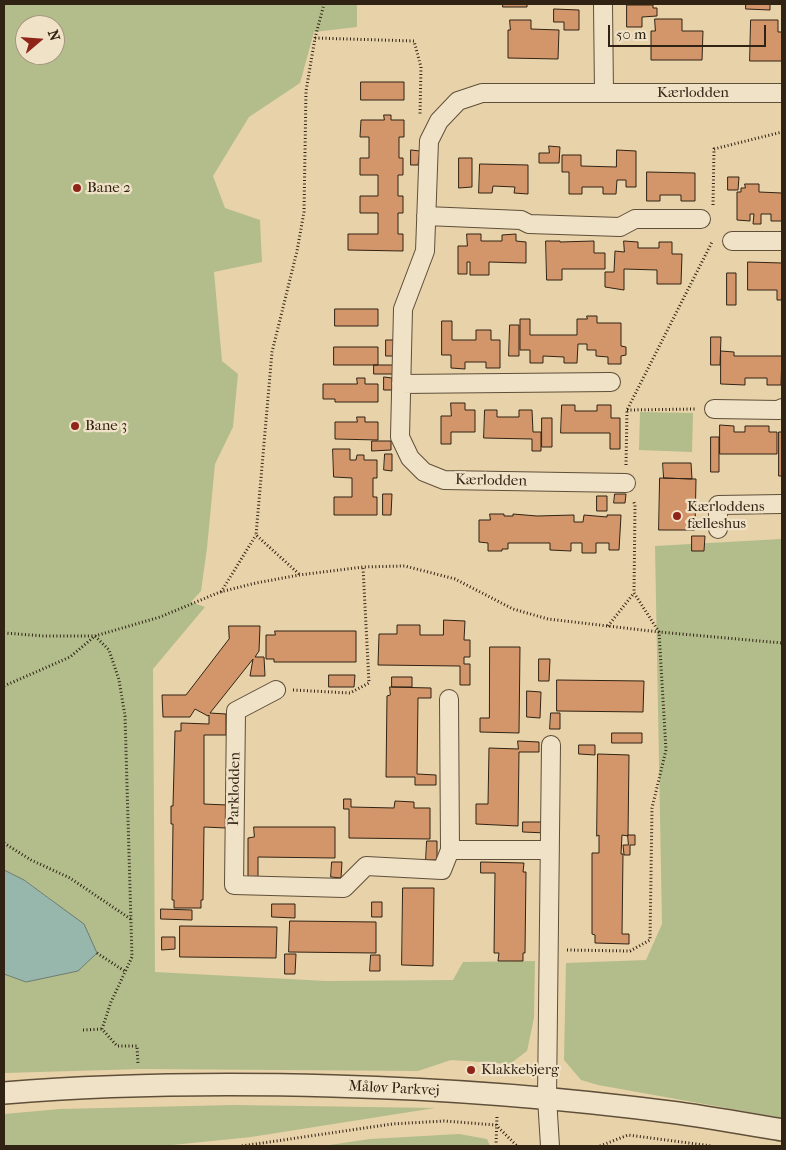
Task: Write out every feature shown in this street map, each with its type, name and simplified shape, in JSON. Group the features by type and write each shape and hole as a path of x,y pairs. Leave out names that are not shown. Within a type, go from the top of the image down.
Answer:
{"street":[{"path":"603,4 604,93"},
{"name":"Kærlodden","path":"626,483 444,480 424,472 410,458 400,437 403,309 425,251 429,141 439,121 458,101 482,93 782,93"},
{"path":"426,216 521,220 529,224 620,226 635,219 707,214"},
{"path":"732,241 782,241"},
{"path":"401,384 611,382"},
{"path":"714,409 779,410 782,408"},
{"path":"718,529 718,505 782,504"},
{"name":"Parklodden","path":"276,690 236,711 234,885 344,888 366,866 442,870 450,850"},
{"path":"449,699 450,850 550,850"},
{"path":"550,1146 547,1098 551,745"},
{"name":"Måløv Parkvej","path":"4,1093 138,1085 283,1084 411,1088 547,1098 679,1113 782,1130"}],"path":[{"path":"220,592 256,535 272,352 297,251 304,212 306,91 315,38 324,4"},
{"path":"315,38 414,42 420,68 419,141 428,149"},
{"path":"707,214 714,149 782,132"},
{"path":"549,950 630,951 650,940 652,808 666,750 659,632 634,593 635,505 626,483 628,410 713,241 713,234"},
{"path":"628,410 714,409"},
{"path":"256,535 299,575"},
{"path":"4,633 44,636 96,636 160,617 220,592 299,575 362,567 405,566 454,578 514,609 548,619 659,632 782,643"},
{"path":"276,690 350,693 369,682 362,567"},
{"path":"608,626 634,593"},
{"path":"4,686 70,657 96,636"},
{"path":"96,636 109,650 119,680 125,716 132,920 132,957 111,1002 102,1029"},
{"path":"4,843 31,860 70,878 132,920"},
{"path":"96,953 126,972"},
{"path":"83,1030 102,1029"},
{"path":"102,1029 117,1046 137,1046 138,1085"},
{"path":"496,1146 498,1095"},
{"path":"242,1146 392,1124 444,1121 496,1125 517,1146"},
{"path":"600,1146 628,1134 712,1146"}],"green space":[{"path":"4,4 357,4 357,27 314,32 300,83 249,117 213,176 225,208 260,220 262,262 214,272 222,361 238,374 233,427 215,464 201,591 191,602 205,607 153,669 155,972 326,981 453,980 463,962 535,961 534,1018 527,1051 510,1064 451,1060 418,1071 142,1069 4,1073 4,974 26,982 52,900 24,880 4,870"},
{"path":"640,412 693,413 692,452 639,450"},
{"path":"781,539 782,1118 598,1085 581,1080 564,1060 566,963 646,960 662,924 655,546"},
{"path":"234,1105 435,1108 251,1137 163,1146 4,1146 4,1114 60,1109"},
{"path":"459,1134 487,1139 490,1146 323,1146 370,1139"}],"water":[{"path":"4,870 24,880 84,924 97,953 78,971 26,982 4,974"}],"building":[{"path":"503,4 527,4 527,7 503,7"},
{"path":"746,4 770,4 770,10 746,9"},
{"path":"627,5 653,5 653,8 657,8 657,16 642,17 642,27 627,27"},
{"path":"554,9 579,10 579,30 564,30 564,22 554,22"},
{"path":"655,19 682,19 682,31 703,31 702,60 651,60 651,31 655,31"},
{"path":"510,20 531,20 531,29 559,30 558,59 508,58"},
{"path":"751,20 778,20 778,32 782,32 782,61 750,61"},
{"path":"361,82 404,82 404,100 361,100"},
{"path":"384,115 391,115 391,120 404,120 404,137 399,137 399,158 403,158 403,175 398,175 398,196 403,196 403,213 398,213 398,234 403,234 403,251 348,250 348,234 378,234 378,213 360,213 360,196 378,196 378,175 360,175 360,158 369,158 369,137 360,137 361,120 384,120"},
{"path":"549,146 560,147 559,163 539,163 539,153 549,153"},
{"path":"411,150 420,151 418,165 411,165"},
{"path":"617,150 636,151 636,187 626,187 626,180 617,180 616,194 603,194 603,187 582,187 582,194 569,194 569,172 562,172 562,155 581,155 581,166 616,167"},
{"path":"459,158 472,158 472,187 459,188"},
{"path":"480,164 528,165 528,194 514,193 515,187 493,186 492,193 479,193"},
{"path":"647,172 695,173 695,201 681,201 681,195 660,195 660,201 647,201"},
{"path":"728,177 739,177 738,190 728,190"},
{"path":"745,184 759,184 759,192 782,193 782,221 771,221 771,214 761,214 761,224 753,224 754,214 750,214 750,221 737,220 737,192 741,192 741,188 745,188"},
{"path":"467,234 481,234 481,241 502,241 502,235 516,234 516,241 526,242 526,263 489,262 489,275 470,275 470,262 467,262 467,274 458,274 458,246 467,246"},
{"path":"546,241 594,241 594,253 605,253 605,269 562,269 562,280 547,280"},
{"path":"624,241 638,242 638,248 659,248 659,242 672,242 672,254 682,254 681,284 657,284 657,270 624,269 624,290 605,287 605,272 614,272 615,251 624,252"},
{"path":"748,262 782,263 782,300 777,300 777,290 748,290"},
{"path":"727,273 736,273 736,305 727,305"},
{"path":"335,309 378,309 378,326 335,326"},
{"path":"587,316 597,316 597,323 621,323 621,346 626,347 626,355 621,356 621,364 608,364 608,357 596,356 596,350 587,350 587,344 578,344 577,363 564,363 564,357 543,356 543,363 530,363 530,350 520,350 520,319 530,319 530,335 577,335 577,319 587,319"},
{"path":"442,321 452,321 452,340 476,340 476,330 491,330 491,340 500,340 500,368 486,368 486,362 465,362 465,369 451,368 451,355 442,355"},
{"path":"510,325 519,325 519,356 509,356"},
{"path":"711,337 721,337 720,365 711,365"},
{"path":"386,340 394,340 394,356 386,356"},
{"path":"334,347 378,347 378,365 334,365"},
{"path":"721,351 734,352 734,356 782,356 781,385 767,385 767,378 745,378 745,385 721,384"},
{"path":"374,365 393,365 393,374 374,374"},
{"path":"384,377 392,378 392,390 384,390"},
{"path":"357,378 365,378 365,384 378,384 378,402 335,402 335,399 323,399 323,384 357,384"},
{"path":"451,403 465,403 465,410 475,410 475,432 451,432 451,444 441,444 441,416 451,416"},
{"path":"562,405 575,405 575,411 597,411 597,405 611,405 611,418 620,418 620,449 610,449 610,433 561,433"},
{"path":"485,410 497,410 497,417 519,417 519,410 532,410 533,432 541,432 541,451 532,451 532,439 484,438"},
{"path":"357,417 365,417 365,422 378,422 378,440 335,439 335,422 357,422"},
{"path":"542,418 552,418 552,447 542,447"},
{"path":"720,425 734,426 734,432 745,432 745,426 769,426 769,432 777,432 777,454 720,454"},
{"path":"779,432 782,432 782,476 779,476"},
{"path":"711,437 719,437 719,472 711,472"},
{"path":"372,441 391,441 391,450 372,451"},
{"path":"333,449 350,449 350,460 356,460 357,455 364,455 364,460 377,460 377,478 373,478 373,497 377,497 377,515 334,515 334,497 352,497 352,478 334,477"},
{"path":"385,454 392,454 392,471 384,470"},
{"path":"663,463 691,463 692,479 664,478"},
{"name":"Kærloddens fælleshus","path":"660,478 696,479 695,530 659,530"},
{"path":"383,494 392,494 391,515 383,515"},
{"path":"615,494 626,494 625,503 614,503"},
{"path":"597,496 607,496 607,511 597,511"},
{"path":"490,514 504,514 504,516 513,516 513,514 537,516 574,515 574,522 583,522 584,515 607,517 607,515 621,515 619,550 609,550 609,543 596,543 596,553 582,553 582,543 571,543 571,551 550,550 550,543 508,543 508,549 488,551 488,543 479,542 479,520 490,520"},
{"path":"692,536 705,536 704,551 692,551"},
{"path":"444,620 465,621 464,640 470,640 470,657 464,657 464,664 470,664 470,685 460,685 460,666 378,665 379,634 397,634 397,625 420,625 420,635 443,635"},
{"path":"229,626 260,626 259,651 255,657 264,657 265,676 250,676 253,659 210,713 226,714 226,735 204,735 204,804 227,805 226,828 204,827 203,900 201,900 201,908 174,908 174,900 172,900 173,824 171,824 171,806 173,806 175,731 181,731 181,723 209,724 209,715 195,709 190,717 163,717 162,695 186,695 229,639"},
{"path":"275,631 356,631 356,662 274,662 274,659 266,659 266,635 275,635"},
{"path":"490,647 520,647 519,733 480,732 480,718 489,718"},
{"path":"539,659 550,659 549,681 539,681"},
{"path":"329,675 355,675 354,687 329,687"},
{"path":"392,677 412,677 412,687 392,687"},
{"path":"557,680 644,681 643,712 557,711"},
{"path":"390,687 431,688 431,698 418,698 417,774 436,775 436,785 415,785 415,777 386,777 387,696 390,695"},
{"path":"527,691 541,692 540,718 527,717"},
{"path":"551,713 560,713 560,729 550,729"},
{"path":"612,733 642,733 642,743 612,743"},
{"path":"518,741 539,742 539,752 519,752 518,826 476,824 476,804 488,804 489,748 518,749"},
{"path":"579,745 595,745 595,755 579,754"},
{"path":"598,754 629,755 628,836 622,835 621,854 623,854 622,934 629,934 629,944 595,943 595,935 592,934 592,853 599,853 599,835 597,836"},
{"path":"344,799 351,799 351,807 394,808 395,801 414,802 414,808 430,808 430,839 349,838 349,809 344,809"},
{"path":"523,822 546,822 546,833 523,832"},
{"path":"254,827 335,827 335,858 258,857 258,877 248,877 248,838 254,837"},
{"path":"628,835 635,835 635,845 630,845 630,855 624,855 623,845 628,845"},
{"path":"427,841 437,841 437,860 426,860"},
{"path":"332,862 342,862 341,878 331,877"},
{"path":"481,862 524,863 523,872 526,872 525,953 523,953 523,961 498,961 499,953 494,953 495,873 481,873"},
{"path":"403,888 434,888 433,966 402,965"},
{"path":"372,902 382,902 382,917 372,917"},
{"path":"272,904 295,904 295,918 272,917"},
{"path":"161,909 192,910 192,920 161,919"},
{"path":"290,921 376,922 376,953 289,952"},
{"path":"180,926 277,927 276,958 180,957"},
{"path":"162,937 175,937 175,949 162,950"},
{"path":"285,954 296,954 295,974 285,974"},
{"path":"371,955 380,955 380,971 370,971"}],"place":[{"name":"Bane 2","path":"77,188"},
{"name":"Bane 3","path":"75,426"},
{"name":"Kærloddens fælleshus","path":"677,516"},
{"name":"Klakkebjerg","path":"471,1070"}]}
